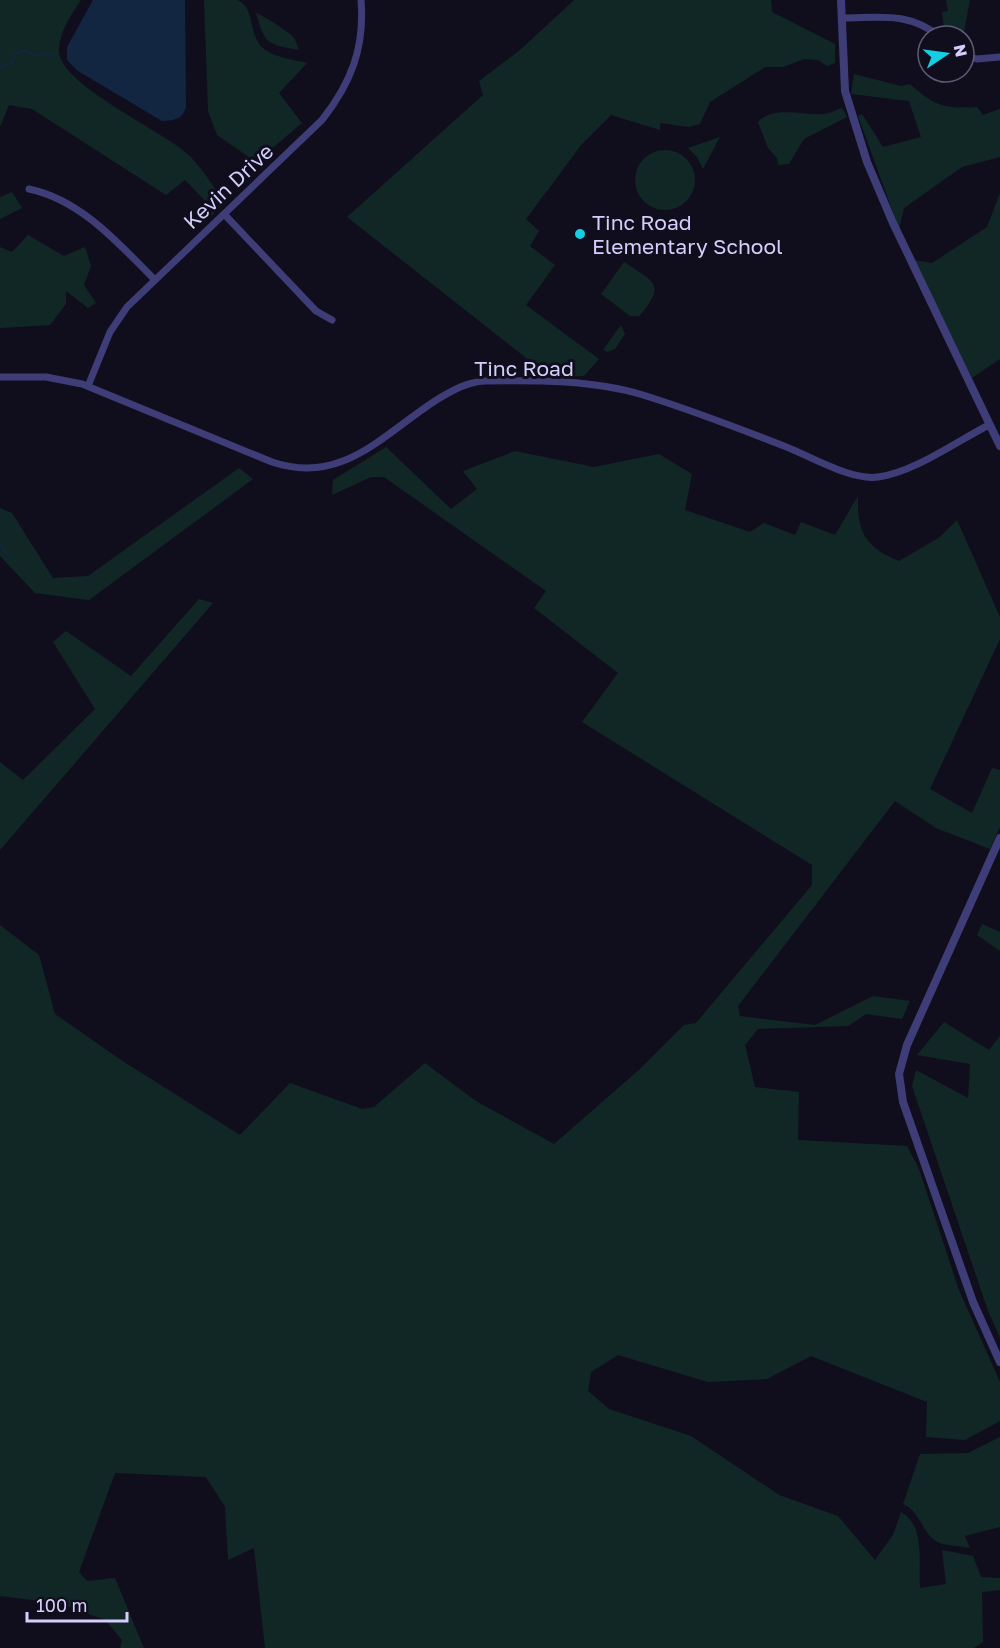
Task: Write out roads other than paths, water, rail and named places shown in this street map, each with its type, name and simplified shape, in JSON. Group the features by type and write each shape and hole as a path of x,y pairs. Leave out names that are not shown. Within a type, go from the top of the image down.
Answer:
{"street":[{"name":"Kevin Drive","path":"88,386 110,332 121,314 154,279 322,120 336,103 351,77 359,52 362,26 361,0"},
{"path":"841,0 844,91 867,162 889,215 1000,446"},
{"path":"842,18 905,18 921,24"},
{"path":"976,59 1000,57"},
{"path":"29,189 54,198 93,221 154,279"},
{"path":"224,214 316,311 332,320"},
{"name":"Tinc Road","path":"0,377 46,377 88,386 272,462 303,469 328,467 349,460 450,392 469,383 485,381 588,385 630,391 759,437 850,473 870,478 898,472 989,425"},
{"path":"1000,838 907,1045 898,1074 903,1102 966,1284 1000,1362"}],"water":[{"path":"93,0 185,0 186,107 180,117 162,121 78,71 67,60 67,47"}],"waterway":[{"path":"0,68 12,63 16,53 26,50 34,55 52,54"},
{"path":"0,543 8,556"}],"place":[{"name":"Tinc Road Elementary School","path":"580,234"}]}
